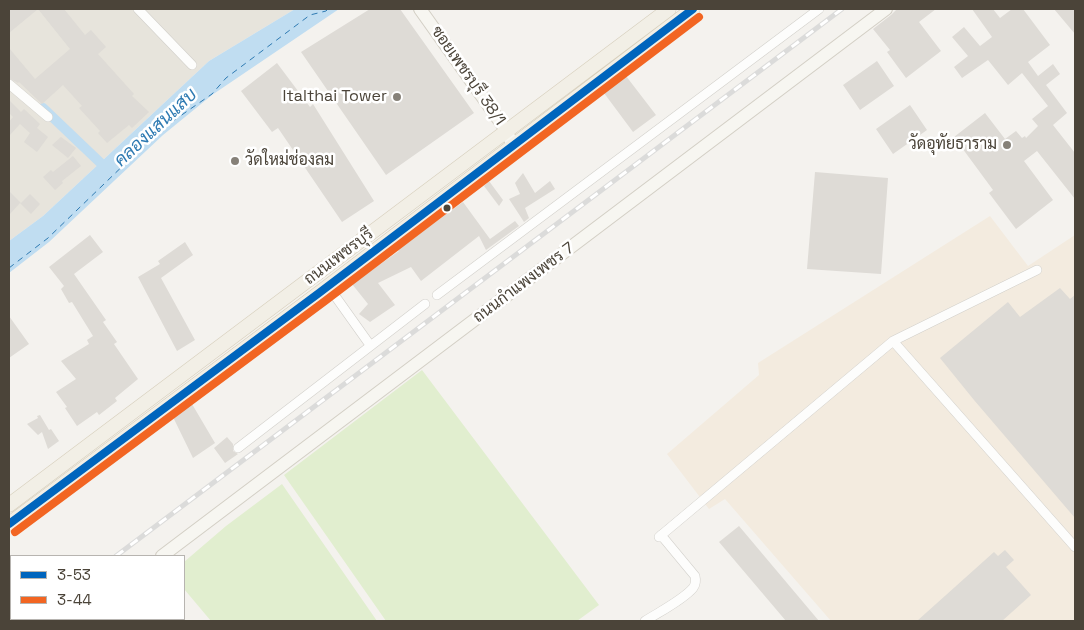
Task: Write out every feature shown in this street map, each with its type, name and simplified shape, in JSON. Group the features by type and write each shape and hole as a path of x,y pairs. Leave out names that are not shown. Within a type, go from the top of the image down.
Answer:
{"main road":[{"name":"ถนนเพชรบุรี","path":"9,506 669,9"},
{"name":"ถนนเพชรบุรี","path":"9,524 324,290 693,9"},
{"path":"310,279 324,290"}],"street":[{"path":"138,9 192,65"},
{"name":"ซอยเพชรบุรี 38/1","path":"420,9 506,130 513,146"},
{"path":"437,295 820,9"},
{"name":"ถนนกำแพงเพชร 7","path":"163,555 886,9"},
{"path":"9,84 48,117"},
{"path":"645,621 684,596 693,588 696,582 695,576 660,536 893,341 1037,270"},
{"path":"324,290 370,344"},
{"path":"238,448 370,344 425,304"},
{"path":"893,341 1075,547"}],"shaded area":[{"path":"9,9 295,9 209,61 43,216 9,241"},
{"path":"990,216 1028,266 1075,235 1075,621 831,621 725,499 709,509 667,454 759,375 758,363"}],"green space":[{"path":"422,370 599,605 577,621 386,621 284,475"},
{"path":"282,484 377,621 211,621 185,590 185,561 226,526"}],"water":[{"name":"คลองแสนแสบ","path":"295,9 339,9 212,95 163,135 49,242 9,273 9,241 43,216 209,61"}],"building":[{"path":"9,9 38,9 9,33"},
{"path":"38,9 64,9 85,35 91,30 106,47 98,54 134,94 132,96 149,112 132,128 129,125 107,143 98,133 100,131 79,108 82,106 63,85 42,104 19,82 9,78 9,48 35,79 70,49"},
{"name":"Italthai Tower","path":"370,9 400,9 474,113 386,175 301,52"},
{"path":"897,9 936,9 919,22 941,51 906,78 887,52 890,50 873,29"},
{"path":"972,9 993,9 1000,18 1012,9 1023,9 1050,45 1028,62 1038,76 1053,64 1060,74 1046,85 1067,113 1053,125 1075,153 1075,199 1037,151 1024,161 1053,200 1016,229 989,193 993,190 954,137 985,113 1005,139 1016,131 1022,138 1025,136 1026,138 1038,126 1032,119 1048,106 1022,73 1008,85 988,60 962,78 954,67 968,56 952,37 964,27 980,46 992,37"},
{"path":"1054,9 1075,9 1075,34"},
{"path":"877,61 894,86 860,110 843,85"},
{"path":"277,63 310,107 313,104 374,201 342,222 278,128 272,132 241,91"},
{"path":"626,76 656,115 633,132 604,93"},
{"path":"9,100 21,112 24,109 40,124 37,128 48,137 37,152 24,142 30,133 20,124 9,136 9,122 13,117 9,113"},
{"path":"910,105 927,130 893,154 876,129"},
{"path":"61,137 76,148 68,158 52,145"},
{"path":"73,156 81,166 62,181 63,183 55,190 43,177 51,170 53,172"},
{"path":"815,172 888,178 881,274 807,269"},
{"path":"523,173 535,193 550,181 555,189 525,208 529,218 524,222 509,199 520,194 515,183"},
{"path":"489,181 503,200 499,206 484,186"},
{"path":"9,191 21,203 30,194 40,204 31,214 20,203 9,215"},
{"path":"463,202 490,239 515,221 519,226 486,250 479,236 421,281 411,267 378,283 395,305 370,322 359,314 368,304 352,284"},
{"path":"90,235 103,252 74,274 106,320 103,322 117,342 114,344 138,379 115,398 117,401 99,415 97,412 77,426 56,392 76,379 61,361 89,344 87,340 93,336 72,302 69,303 61,289 64,286 49,267"},
{"path":"185,242 193,255 161,278 195,340 177,351 138,277 160,264 158,261"},
{"path":"1060,288 1070,299 1075,295 1075,518 940,358 1008,302 1020,317"},
{"path":"9,316 29,344 9,358"},
{"path":"192,404 215,443 193,458 173,417"},
{"path":"40,415 49,430 51,429 59,441 48,449 42,432 38,435 27,424"},
{"path":"227,437 233,444 233,451 238,454 225,463 214,448"},
{"path":"739,526 819,621 786,621 719,542"},
{"path":"1005,550 1014,560 1006,567 1031,595 1002,621 917,621 994,552 998,556"}],"waterway":[{"path":"43,108 109,171"}],"ferry route":[{"path":"9,268 48,238 160,130 212,94 226,78 310,15 328,9"}],"railway":[{"path":"117,555 842,9"}],"transit line":[{"name":"3-53","path":"9,524 319,293 693,9"},
{"name":"3-44","path":"15,532 325,301 699,17"}],"place":[{"name":"Italthai Tower","path":"397,97"},
{"name":"วัดอุทัยธาราม","path":"1007,145"},
{"name":"วัดใหม่ช่องลม","path":"235,161"}]}
